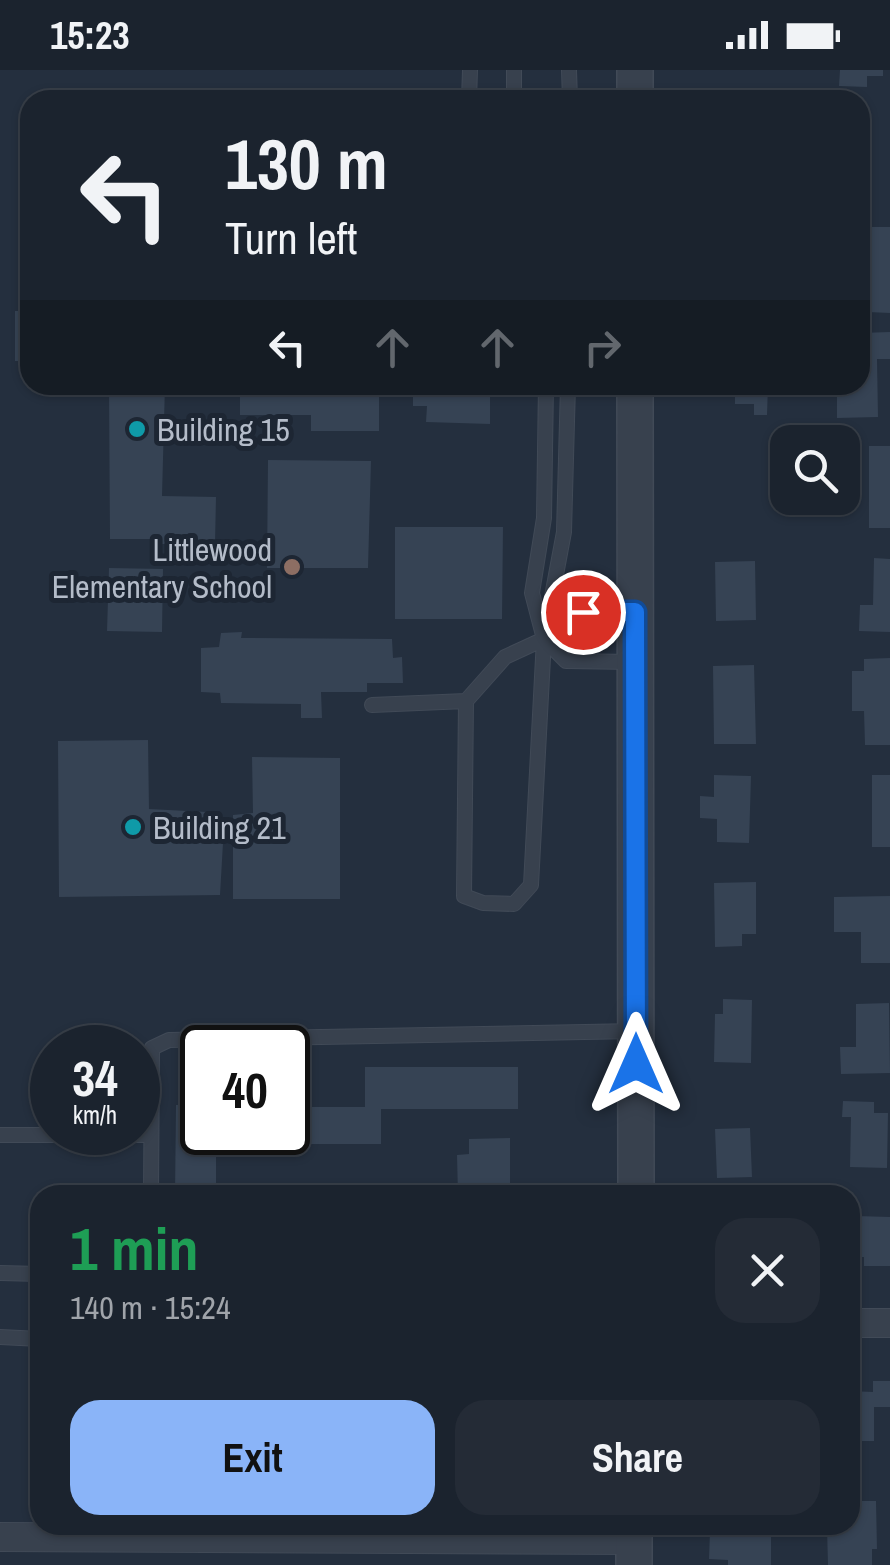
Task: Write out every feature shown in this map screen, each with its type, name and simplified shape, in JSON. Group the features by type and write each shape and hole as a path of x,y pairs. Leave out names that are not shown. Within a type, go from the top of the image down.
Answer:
{"street":[{"path":"635,395 636,1185"},
{"path":"860,1324 890,1324"},
{"path":"0,1537 634,1543"}],"lane":[{"path":"546,395 544,518 532,593 544,639 566,662 636,662"},
{"path":"568,395 564,532 544,639 531,884 514,904 483,904 464,896 466,701 505,657 544,639 568,612 635,612"},
{"path":"372,706 466,701"},
{"path":"160,1044 169,1040 636,1030"},
{"path":"0,1136 30,1136"},
{"path":"151,1185 152,1155"},
{"path":"0,1273 30,1274"},
{"path":"0,1337 30,1339"}],"building":[{"path":"840,70 883,70 883,76 867,76 867,87 839,86"},
{"path":"870,227 890,227 890,313 870,312"},
{"path":"15,311 20,311 20,361 15,361"},
{"path":"890,332 890,359 877,359 878,417 837,418 837,395 870,395 870,333"},
{"name":"Building 15","path":"109,395 165,395 162,496 216,497 215,544 150,544 151,539 110,539"},
{"path":"240,395 379,395 379,431 311,431 311,415 240,415"},
{"path":"413,395 490,395 490,424 426,422 427,406 413,406"},
{"path":"735,395 768,395 767,415 754,415 754,404 735,404"},
{"path":"869,446 890,446 890,528 869,528"},
{"path":"268,460 371,461 368,568 267,568"},
{"path":"395,527 503,527 502,619 395,619"},
{"path":"874,558 890,559 890,632 859,631 860,605 873,605"},
{"path":"755,561 756,620 716,621 715,562"},
{"path":"109,568 163,569 162,632 107,631"},
{"path":"242,632 241,638 392,639 393,658 402,657 403,683 367,683 367,692 321,692 322,718 301,718 301,704 221,703 220,693 201,692 201,648 219,647 221,633"},
{"path":"890,658 890,745 865,745 864,711 852,711 852,671 864,671 864,659"},
{"path":"754,665 756,744 714,744 713,666"},
{"name":"Building 21","path":"148,740 149,809 207,812 206,842 223,843 220,895 59,897 58,741"},
{"path":"252,757 340,758 340,899 233,899 233,815 253,813"},
{"path":"714,775 751,776 749,843 717,842 717,819 700,818 700,796 714,797"},
{"path":"872,775 890,775 890,847 872,847"},
{"path":"756,882 756,934 742,934 742,946 715,947 714,883"},
{"path":"890,896 890,963 861,963 861,932 834,932 834,897"},
{"path":"723,999 752,1000 751,1063 714,1062 715,1014 723,1014"},
{"path":"889,1003 890,1073 841,1074 840,1047 856,1047 856,1004"},
{"path":"365,1067 518,1067 518,1109 381,1109 381,1144 310,1144 310,1107 365,1107"},
{"path":"843,1101 874,1102 874,1113 888,1113 887,1168 850,1167 851,1117 842,1117"},
{"path":"176,1105 180,1105 180,1155 216,1155 216,1185 175,1185"},
{"path":"750,1128 752,1177 717,1178 715,1129"},
{"path":"510,1138 510,1185 458,1185 457,1155 469,1154 469,1139"},
{"path":"860,1216 890,1217 890,1266 864,1266 864,1257 860,1257"},
{"path":"873,1381 890,1381 890,1407 874,1407 874,1441 860,1441 860,1391 873,1392"},
{"path":"860,1501 876,1501 877,1549 872,1549 872,1565 828,1565 827,1535 860,1535"},
{"path":"710,1535 771,1535 771,1565 728,1565 728,1560 709,1559"}],"place":[{"name":"Building 15","path":"137,429"},
{"name":"Littlewood Elementary School","path":"292,567"},
{"name":"Building 21","path":"133,827"}],"route":[{"path":"583,612 635,612 636,1064"}]}
